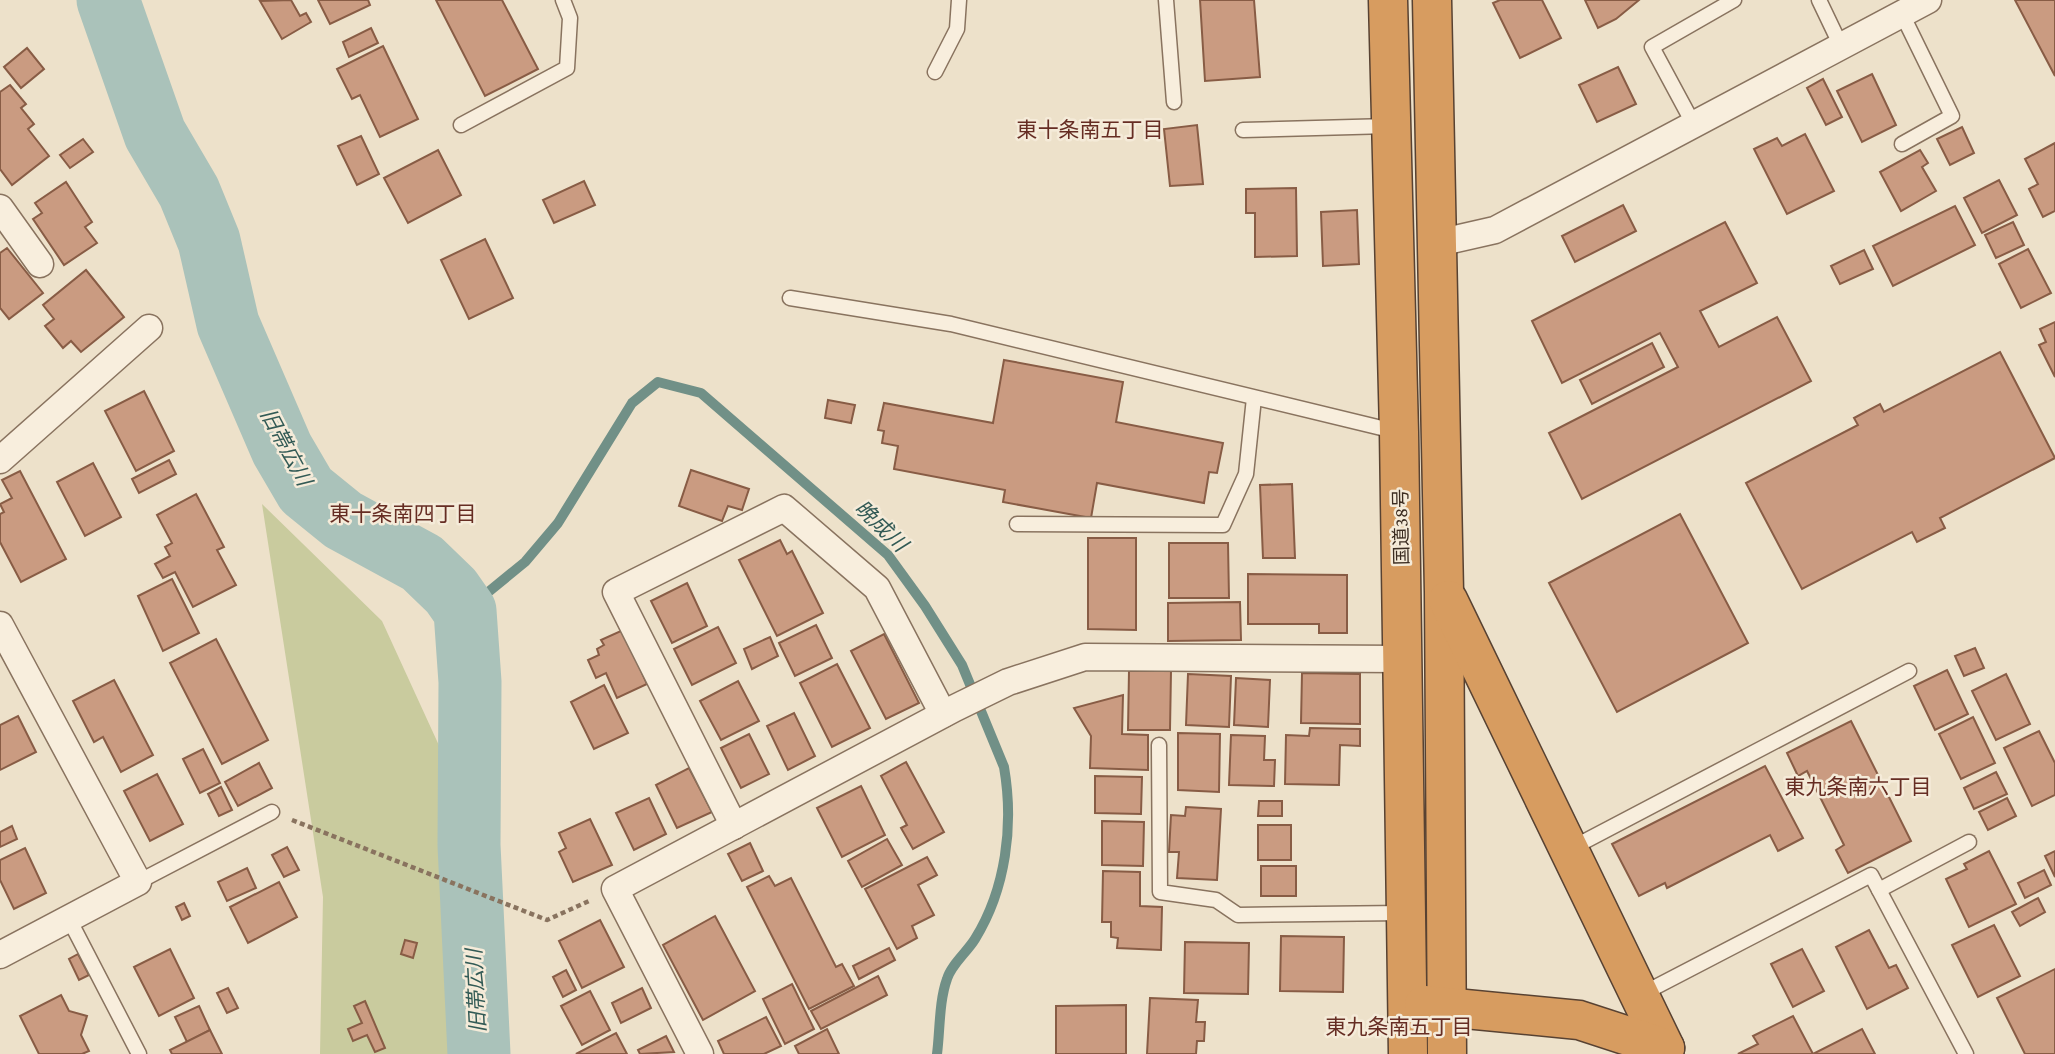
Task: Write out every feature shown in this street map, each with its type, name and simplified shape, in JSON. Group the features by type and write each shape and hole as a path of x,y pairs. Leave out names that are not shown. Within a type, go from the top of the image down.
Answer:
{"highway":[{"name":"国道38号","path":"1388,0 1394,126 1408,1054"},
{"path":"1432,0 1444,592 1447,1054"},
{"path":"1406,1004 1447,1005 1579,1020 1665,1048 1444,592"}],"street":[{"path":"1438,243 1495,230 1928,0"},
{"path":"0,208 40,264"},
{"path":"0,460 149,328"},
{"path":"734,826 617,592 784,508 877,588 949,711"},
{"path":"0,625 138,882 69,919 2,949"},
{"path":"699,1054 615,889 1008,681 1085,657 1402,659"}],"lane":[{"path":"461,125 566,68 569,18 563,0"},
{"path":"935,72 957,29 959,0"},
{"path":"1166,0 1174,102"},
{"path":"1694,125 1652,47 1734,0"},
{"path":"1819,0 1841,46"},
{"path":"1902,14 1952,117 1902,144"},
{"path":"1243,130 1394,126"},
{"path":"790,298 951,324 1399,432"},
{"path":"1017,524 1223,525 1245,474 1254,398"},
{"path":"1569,850 1909,671"},
{"path":"1159,746 1160,892 1216,900 1238,915 1405,913"},
{"path":"138,882 272,811"},
{"path":"1879,890 1969,842"},
{"path":"1639,996 1871,875 1966,1054"},
{"path":"69,919 139,1054"}],"path":[{"path":"272,811 397,863 547,920 615,889"}],"green space":[{"path":"262,504 382,621 442,752 449,1054 320,1054 323,897"}],"building":[{"path":"291,0 300,16 306,13 311,22 282,39 260,1"},
{"path":"318,0 368,0 370,5 330,24"},
{"path":"436,0 502,0 538,69 485,96"},
{"path":"1200,0 1254,0 1260,77 1205,81"},
{"path":"1500,0 1542,0 1561,38 1520,58 1493,3"},
{"path":"1585,0 1639,0 1616,19 1598,28"},
{"path":"2015,0 2055,0 2055,76"},
{"path":"371,28 378,43 349,57 343,42"},
{"path":"383,46 418,119 380,137 360,95 352,99 337,69"},
{"path":"27,48 44,69 21,88 4,67"},
{"path":"1618,67 1636,104 1597,122 1579,85"},
{"path":"1872,74 1896,125 1862,142 1837,91"},
{"path":"1823,79 1842,117 1826,125 1807,88"},
{"path":"10,85 26,104 21,108 34,124 28,129 49,156 12,185 0,169 0,92"},
{"path":"1197,125 1203,184 1170,186 1164,129"},
{"path":"1962,127 1974,153 1950,165 1937,139"},
{"path":"1805,134 1834,191 1787,214 1754,149 1777,138 1782,146"},
{"path":"361,136 379,174 357,185 338,146"},
{"path":"83,139 93,152 70,168 60,155"},
{"path":"2055,143 2055,211 2043,217 2029,189 2038,184 2025,159"},
{"path":"438,150 461,195 408,223 384,178"},
{"path":"1920,150 1928,163 1922,167 1936,191 1901,211 1880,172"},
{"path":"1999,180 2017,215 1982,233 1964,198"},
{"path":"584,181 595,205 554,223 543,200"},
{"path":"66,182 92,222 85,227 97,243 64,265 33,219 42,213 35,203"},
{"path":"1296,188 1297,256 1255,257 1255,213 1246,213 1246,189"},
{"path":"1623,205 1636,231 1575,262 1562,236"},
{"path":"1955,206 1975,245 1893,286 1873,246"},
{"path":"1357,210 1359,264 1323,266 1321,212"},
{"path":"1725,222 1757,283 1700,311 1719,347 1777,317 1811,381 1582,499 1549,433 1678,367 1660,333 1562,383 1532,321"},
{"path":"2013,222 2024,245 1996,258 1985,235"},
{"path":"485,239 513,298 469,319 441,260"},
{"path":"7,248 43,293 9,319 0,308 0,253"},
{"path":"2028,249 2051,293 2021,308 1999,264"},
{"path":"1864,250 1873,269 1840,284 1831,266"},
{"path":"86,270 124,317 81,352 71,341 63,348 45,326 54,319 43,305"},
{"path":"2055,322 2055,377 2039,345 2046,342 2040,329"},
{"path":"1652,343 1664,367 1592,404 1580,380"},
{"path":"2000,352 2055,458 1940,518 1945,528 1917,542 1912,532 1802,589 1746,483 1858,425 1854,418 1880,404 1884,412"},
{"path":"1004,360 1123,382 1116,422 1223,443 1217,473 1209,472 1204,503 1097,483 1091,518 1003,502 1005,490 894,469 898,446 882,443 884,431 878,430 884,403 993,423"},
{"path":"144,391 174,451 136,471 105,411"},
{"path":"828,400 855,405 851,423 825,418"},
{"path":"169,460 176,474 139,493 132,479"},
{"path":"93,463 121,517 85,536 57,482"},
{"path":"691,470 749,489 742,510 728,506 722,521 679,506"},
{"path":"20,471 66,559 21,582 0,542 0,514 4,512 0,504 12,498 2,480"},
{"path":"1292,484 1295,558 1263,558 1260,485"},
{"path":"196,494 224,547 217,550 236,585 193,607 175,572 163,578 155,564 170,556 165,547 172,543 157,515"},
{"path":"1680,514 1748,643 1617,712 1549,583"},
{"path":"1088,538 1136,538 1136,630 1088,629"},
{"path":"780,540 787,554 792,551 823,613 777,636 739,560"},
{"path":"1169,543 1228,543 1229,598 1169,598"},
{"path":"1248,574 1347,575 1347,633 1319,633 1319,624 1248,624"},
{"path":"172,579 199,633 163,651 138,596"},
{"path":"687,583 707,626 672,643 651,601"},
{"path":"1240,602 1241,640 1168,641 1168,603"},
{"path":"816,625 832,658 795,676 779,643"},
{"path":"718,627 736,663 692,685 674,649"},
{"path":"623,630 647,684 617,698 606,673 596,678 588,660 599,655 597,649 604,645 601,640"},
{"path":"884,634 919,703 886,719 851,651"},
{"path":"770,637 778,656 752,669 744,649"},
{"path":"216,639 268,740 222,764 170,663"},
{"path":"1975,648 1984,668 1964,676 1955,656"},
{"path":"837,664 870,728 832,747 800,683"},
{"path":"1947,670 1968,714 1935,730 1914,686"},
{"path":"1129,671 1171,671 1170,730 1128,730"},
{"path":"1302,673 1360,674 1360,724 1301,723"},
{"path":"1188,674 1231,676 1229,727 1186,725"},
{"path":"2006,674 2030,724 1996,740 1972,691"},
{"path":"1236,678 1270,680 1268,727 1234,725"},
{"path":"114,680 153,755 121,772 103,737 94,742 73,701"},
{"path":"738,681 759,721 721,740 700,701"},
{"path":"604,685 628,733 594,749 571,702"},
{"path":"1123,695 1122,734 1148,735 1148,770 1090,768 1091,736 1074,708"},
{"path":"794,713 815,756 788,770 767,726"},
{"path":"18,716 36,752 0,770 0,725"},
{"path":"1973,717 1995,763 1961,779 1939,734"},
{"path":"1851,721 1911,841 1848,873 1836,850 1844,845 1807,771 1798,776 1787,753"},
{"path":"1310,728 1360,729 1360,746 1340,745 1339,785 1285,784 1286,735 1309,736"},
{"path":"2039,731 2055,763 2055,795 2032,806 2004,748"},
{"path":"1178,733 1220,734 1219,792 1178,790"},
{"path":"749,734 769,774 741,788 721,748"},
{"path":"1231,735 1265,736 1264,760 1275,760 1274,786 1229,785"},
{"path":"203,749 220,783 200,793 183,759"},
{"path":"906,762 944,832 913,849 901,828 907,825 881,776"},
{"path":"259,763 272,788 238,806 225,782"},
{"path":"1765,766 1803,838 1778,851 1770,835 1667,888 1665,883 1639,896 1612,844"},
{"path":"689,768 712,812 677,828 656,785"},
{"path":"1996,772 2007,794 1974,809 1964,788"},
{"path":"157,774 183,824 150,841 124,791"},
{"path":"1095,776 1142,777 1141,814 1095,813"},
{"path":"861,786 885,835 842,857 817,808"},
{"path":"221,787 232,810 219,816 208,794"},
{"path":"649,798 666,834 634,850 616,813"},
{"path":"2007,798 2016,816 1988,830 1979,812"},
{"path":"1259,801 1282,801 1282,816 1258,816"},
{"path":"1186,807 1221,809 1217,880 1177,878 1179,852 1169,852 1171,815 1185,816"},
{"path":"590,819 612,865 573,882 559,852 566,848 559,833"},
{"path":"1102,821 1144,822 1143,866 1102,865"},
{"path":"1258,825 1291,825 1291,860 1258,860"},
{"path":"12,826 17,839 0,847 0,832"},
{"path":"887,839 902,865 862,887 848,861"},
{"path":"750,843 763,871 742,881 728,854"},
{"path":"287,847 299,870 284,877 272,855"},
{"path":"25,848 46,893 14,909 0,880 0,860"},
{"path":"1989,851 2016,904 1969,927 1946,879 1967,869 1964,864"},
{"path":"2055,851 2055,877 2045,856"},
{"path":"927,857 937,875 918,885 934,915 912,926 917,938 897,949 865,889"},
{"path":"1261,866 1296,866 1296,896 1261,896"},
{"path":"247,868 256,888 227,901 218,882"},
{"path":"2044,870 2051,885 2025,898 2018,883"},
{"path":"1103,871 1140,872 1140,906 1162,907 1161,950 1117,948 1118,938 1111,937 1111,922 1102,922"},
{"path":"769,876 775,886 791,878 836,967 842,964 854,986 809,1009 747,887"},
{"path":"279,882 297,917 248,943 230,907"},
{"path":"2038,898 2045,912 2020,926 2012,912"},
{"path":"184,903 190,916 182,920 176,907"},
{"path":"715,916 755,991 703,1020 663,945"},
{"path":"600,920 624,967 582,988 559,941"},
{"path":"1994,925 2020,976 1978,997 1952,945"},
{"path":"1869,930 1889,968 1896,965 1908,988 1867,1009 1836,947"},
{"path":"1281,936 1344,937 1343,992 1280,991"},
{"path":"405,940 417,943 413,958 401,954"},
{"path":"1185,942 1249,943 1248,994 1184,993"},
{"path":"889,948 895,960 859,979 853,966"},
{"path":"170,949 194,998 159,1016 134,967"},
{"path":"1802,949 1824,991 1793,1007 1771,964"},
{"path":"78,954 89,975 79,980 69,959"},
{"path":"2055,969 2055,1054 2025,1054 1997,998"},
{"path":"566,970 576,990 563,997 553,977"},
{"path":"878,976 887,995 821,1029 811,1011"},
{"path":"792,984 814,1029 785,1044 763,999"},
{"path":"228,988 238,1008 227,1013 217,993"},
{"path":"642,988 651,1008 621,1023 612,1003"},
{"path":"590,991 610,1030 582,1045 561,1006"},
{"path":"61,995 69,1011 87,1016 81,1035 89,1051 82,1054 39,1054 20,1016"},
{"path":"1150,998 1198,1000 1196,1022 1205,1022 1204,1041 1197,1041 1196,1054 1147,1054"},
{"path":"365,1001 385,1048 375,1052 367,1035 353,1041 348,1029 362,1023 354,1006"},
{"path":"1126,1005 1126,1054 1056,1054 1056,1006"},
{"path":"199,1006 210,1030 187,1042 175,1017"},
{"path":"1793,1016 1813,1054 1738,1054 1758,1044 1753,1036"},
{"path":"766,1017 781,1046 764,1054 724,1054 718,1041"},
{"path":"827,1029 839,1054 799,1054 795,1046"},
{"path":"1862,1029 1875,1054 1813,1054"},
{"path":"210,1030 222,1054 172,1054 170,1050"},
{"path":"616,1033 627,1054 576,1054"},
{"path":"666,1036 674,1052 640,1054 638,1050"}],"waterway":[{"name":"旧帯広川","path":"108,0 155,134 189,192 209,241 228,324 282,449 306,490 343,520 422,563 451,591 465,611 470,682 469,845 479,1054"},
{"name":"晩成川","path":"465,611 525,562 558,523 632,403 658,382 701,393 888,555 925,606 962,665 1004,767 1007,789 1007,834 1000,878 986,920 947,979 941,1006 937,1054"}],"district":[{"name":"東十条南五丁目","path":"1090,130"},
{"name":"東十条南四丁目","path":"403,514"},
{"name":"東九条南六丁目","path":"1858,787"},
{"name":"東九条南五丁目","path":"1399,1027"}]}
